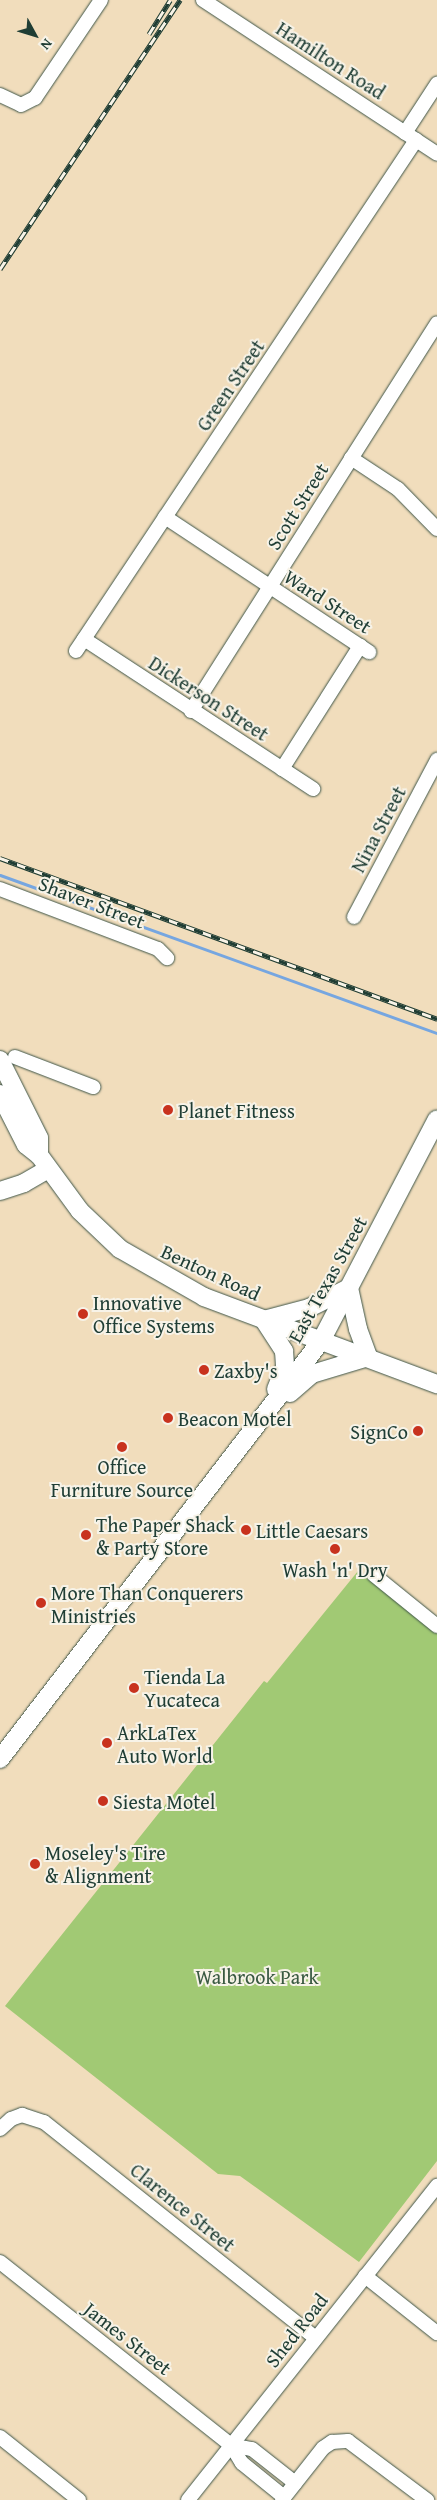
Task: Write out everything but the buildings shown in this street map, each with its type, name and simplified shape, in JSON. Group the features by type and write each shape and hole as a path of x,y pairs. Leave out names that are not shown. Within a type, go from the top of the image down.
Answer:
{"main road":[{"path":"0,1191 24,1183 44,1162 39,1138 8,1059"},
{"name":"Benton Road","path":"0,1094 26,1145 44,1162 80,1211 120,1248 204,1297 437,1384"},
{"name":"East Texas Street","path":"0,1758 321,1341 437,1119"},
{"path":"349,1288 358,1330 368,1357 312,1374 265,1414 282,1376 285,1359 280,1343 264,1320 309,1308 349,1288"}],"street":[{"path":"0,95 21,105 35,98 101,0"},
{"name":"Hamilton Road","path":"203,0 437,154"},
{"name":"Green Street","path":"80,645 166,518 411,136 437,84"},
{"name":"Scott Street","path":"191,711 437,323"},
{"path":"351,458 398,490 437,529"},
{"name":"Ward Street","path":"166,518 365,649 282,769"},
{"name":"Dickerson Street","path":"80,645 191,711 313,789"},
{"name":"Nina Street","path":"354,917 437,760"},
{"name":"Shaver Street","path":"0,889 158,949 167,958"},
{"path":"8,1059 93,1087"},
{"path":"374,1575 436,1623"},
{"name":"Clarence Street","path":"0,2129 11,2119 22,2115 44,2122 316,2338"},
{"name":"Shed Road","path":"188,2500 437,2186"},
{"name":"James Street","path":"0,2262 231,2445 242,2463 288,2493"},
{"path":"365,2276 437,2333"},
{"path":"0,2437 79,2500"},
{"path":"288,2493 328,2444 348,2441 427,2500"}],"green space":[{"name":"Walbrook Park","path":"358,1571 437,1633 437,2161 359,2262 240,2176 218,2174 5,2006 264,1681 267,1683"}],"waterway":[{"path":"0,875 437,1033"}],"railway":[{"path":"149,34 170,0"},
{"path":"0,269 180,0"},
{"path":"0,858 437,1019"}],"place":[{"name":"Planet Fitness","path":"168,1110"},
{"name":"Innovative Office Systems","path":"83,1314"},
{"name":"Zaxby's","path":"204,1370"},
{"name":"Beacon Motel","path":"168,1418"},
{"name":"SignCo","path":"418,1431"},
{"name":"Office Furniture Source","path":"122,1447"},
{"name":"Little Caesars","path":"246,1530"},
{"name":"The Paper Shack & Party Store","path":"86,1535"},
{"name":"Wash 'n' Dry","path":"335,1549"},
{"name":"More Than Conquerers Ministries","path":"41,1603"},
{"name":"Tienda La Yucateca","path":"134,1688"},
{"name":"ArkLaTex Auto World","path":"107,1743"},
{"name":"Siesta Motel","path":"103,1801"},
{"name":"Moseley's Tire & Alignment","path":"35,1864"}]}
